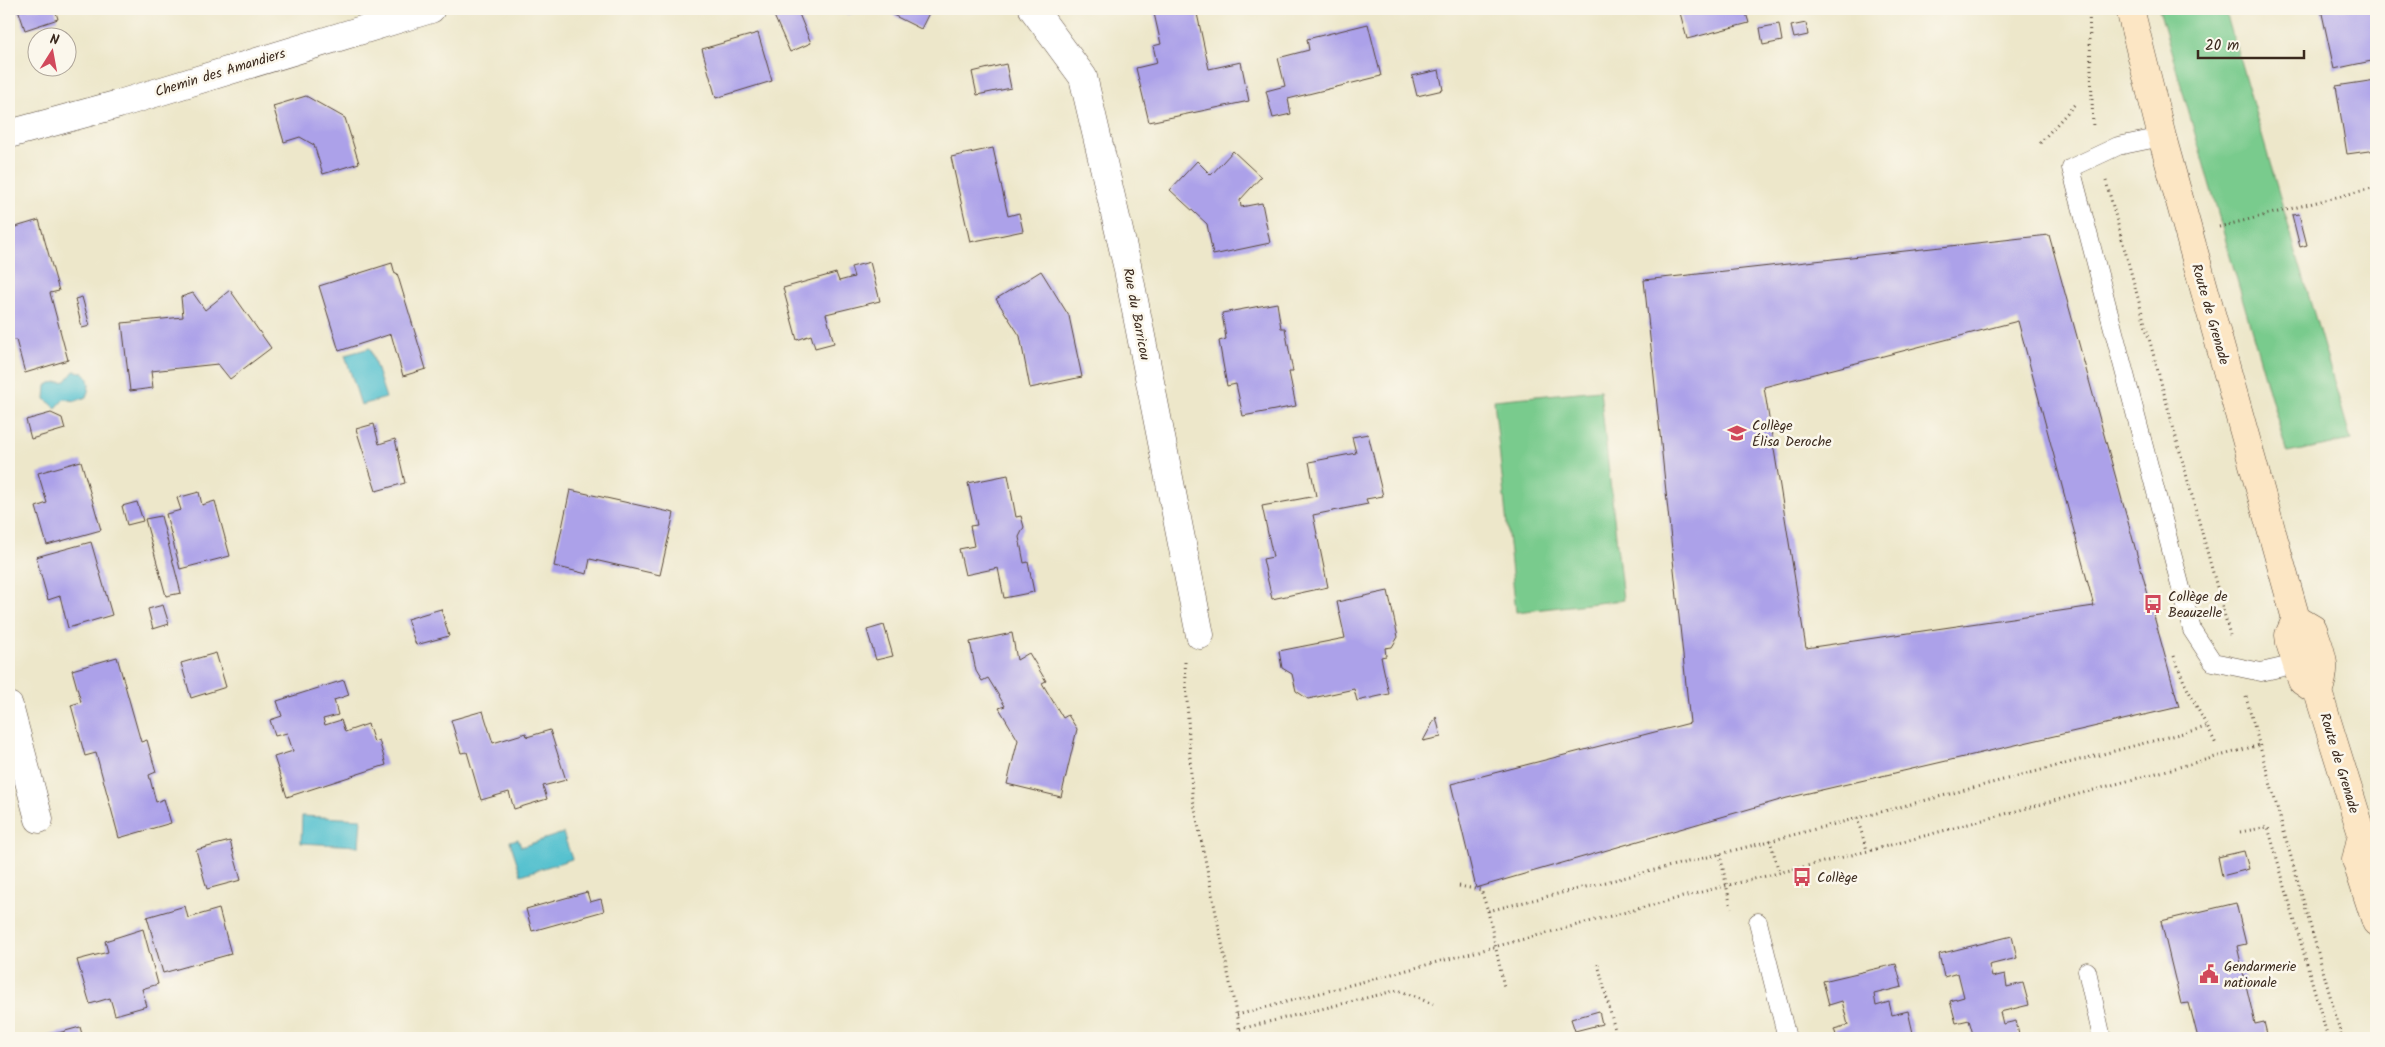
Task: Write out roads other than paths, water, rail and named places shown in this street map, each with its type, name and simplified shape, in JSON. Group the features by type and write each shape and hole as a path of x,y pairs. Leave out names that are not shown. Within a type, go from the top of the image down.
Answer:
{"main road":[{"name":"Route de Grenade","path":"2130,9 2162,137 2296,618 2289,635 2296,664 2302,680 2318,692 2369,840 2356,860 2376,922"},
{"name":"Route de Grenade","path":"2296,618 2313,629 2322,657 2324,675 2318,692"}],"street":[{"name":"Chemin des Amandiers","path":"9,134 119,104 431,9"},
{"name":"Rue du Barricou","path":"1033,9 1083,77 1127,265 1200,635"},
{"path":"9,706 39,819"}],"lane":[{"path":"2162,137 2118,146 2071,168 2192,630 2213,662 2261,672 2296,664"},
{"path":"1758,922 1787,1038"},
{"path":"2087,971 2102,1038"}],"water":[{"path":"370,348 386,398 361,405 345,355"},
{"path":"74,371 82,372 87,377 89,387 86,397 76,401 64,399 56,408 45,399 46,386 51,383 66,381"},
{"path":"302,816 361,819 359,846 301,843"},
{"path":"563,833 572,859 521,875 510,841 518,839 521,847"}],"place":[{"name":"Collège Élisa Deroche","path":"1737,433"},
{"name":"Collège de Beauzelle","path":"2153,604"},
{"name":"Collège","path":"1802,877"},
{"name":"Gendarmerie nationale","path":"2209,974"}]}
